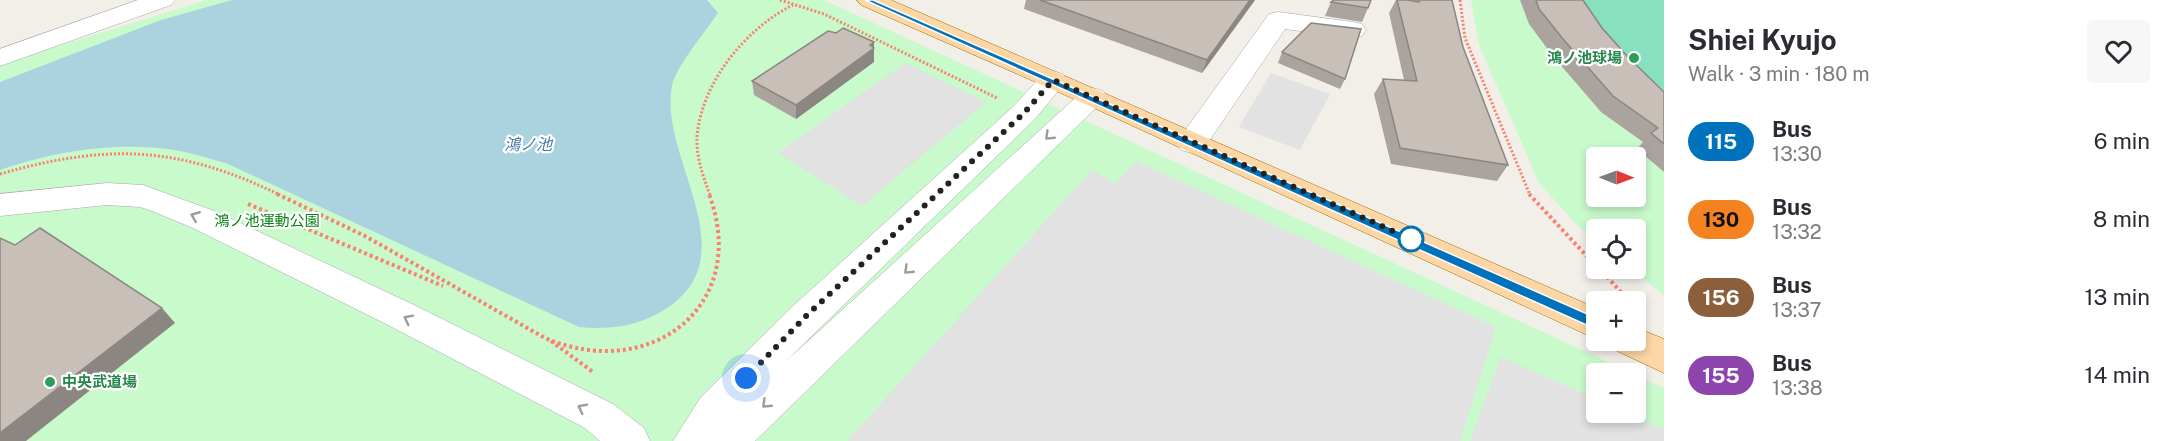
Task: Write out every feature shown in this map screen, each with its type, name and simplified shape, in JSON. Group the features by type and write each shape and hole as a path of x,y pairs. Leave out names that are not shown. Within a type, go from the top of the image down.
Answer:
{"main road":[{"path":"870,0 1093,97 1586,319"},
{"path":"1646,348 1664,357"}],"street":[{"path":"72,31 102,0"},
{"path":"0,58 162,0"},
{"path":"1192,142 1278,20 1353,30"},
{"path":"693,441 715,408 806,316 1024,113 1053,80"},
{"path":"722,441 740,429 1057,128 1093,97"},
{"path":"0,205 107,194 143,196 163,203 205,220 401,315 599,417 630,441"}],"path":[{"path":"780,0 824,14 1005,102"},
{"path":"1460,0 1465,38 1530,195 1586,255"},
{"path":"548,339 574,346 625,349 661,340 693,320 716,276 720,239 717,218 702,177 697,152 700,110 708,90 753,30 772,14 793,5"},
{"path":"0,174 68,158 105,154 160,155 196,161 249,180 351,230 458,292 548,339 601,378"},
{"path":"239,201 458,292"},
{"path":"1608,279 1619,291"}],"green space":[{"name":"鴻ノ池運動公園","path":"207,0 824,0 1610,363 1586,363 1586,423 1646,423 1646,380 1664,388 1664,441 0,441 0,64"},
{"path":"1471,0 1664,0 1664,295 1644,279 1646,279 1646,219 1586,219 1586,232 1539,183 1479,45"},
{"name":"鴻ノ池球場","path":"1563,0 1664,0 1664,117"}],"shaded area":[{"path":"905,63 986,102 862,206 778,153"},
{"path":"1271,73 1330,94 1300,150 1239,127"},
{"path":"1136,161 1496,327 1460,441 847,441 1092,170 1115,184"},
{"path":"1501,357 1586,395 1586,423 1646,421 1664,429 1664,441 1470,441"}],"water":[{"name":"鴻ノ池","path":"232,0 707,0 718,13 685,59 672,86 671,113 701,231 701,258 692,284 670,306 638,322 616,327 579,327 228,164 202,156 153,147 109,147 64,153 0,170 0,82 161,20"}],"building":[{"path":"1040,0 1250,0 1207,60"},
{"path":"1334,0 1371,0 1368,8 1331,2"},
{"path":"1397,0 1419,2 1418,0 1452,0 1463,47 1508,165 1400,148 1383,79 1417,81"},
{"path":"1536,0 1583,0 1602,28 1664,92 1664,144 1651,133 1658,128 1613,96 1563,39 1539,9"},
{"path":"1311,23 1361,29 1345,79 1282,52"},
{"path":"843,28 874,42 870,45 874,48 796,105 752,81 828,31 836,33"},
{"name":"中央武道場","path":"40,228 162,308 0,433 0,238 15,245"}],"bus line":[{"name":"115","path":"869,0 1093,97 1586,319"}],"place":[{"name":"鴻ノ池球場","path":"1634,58"},
{"name":"中央武道場","path":"50,382"}],"route":[{"path":"746,378 806,316 1024,113 1053,80 1411,239"}]}
